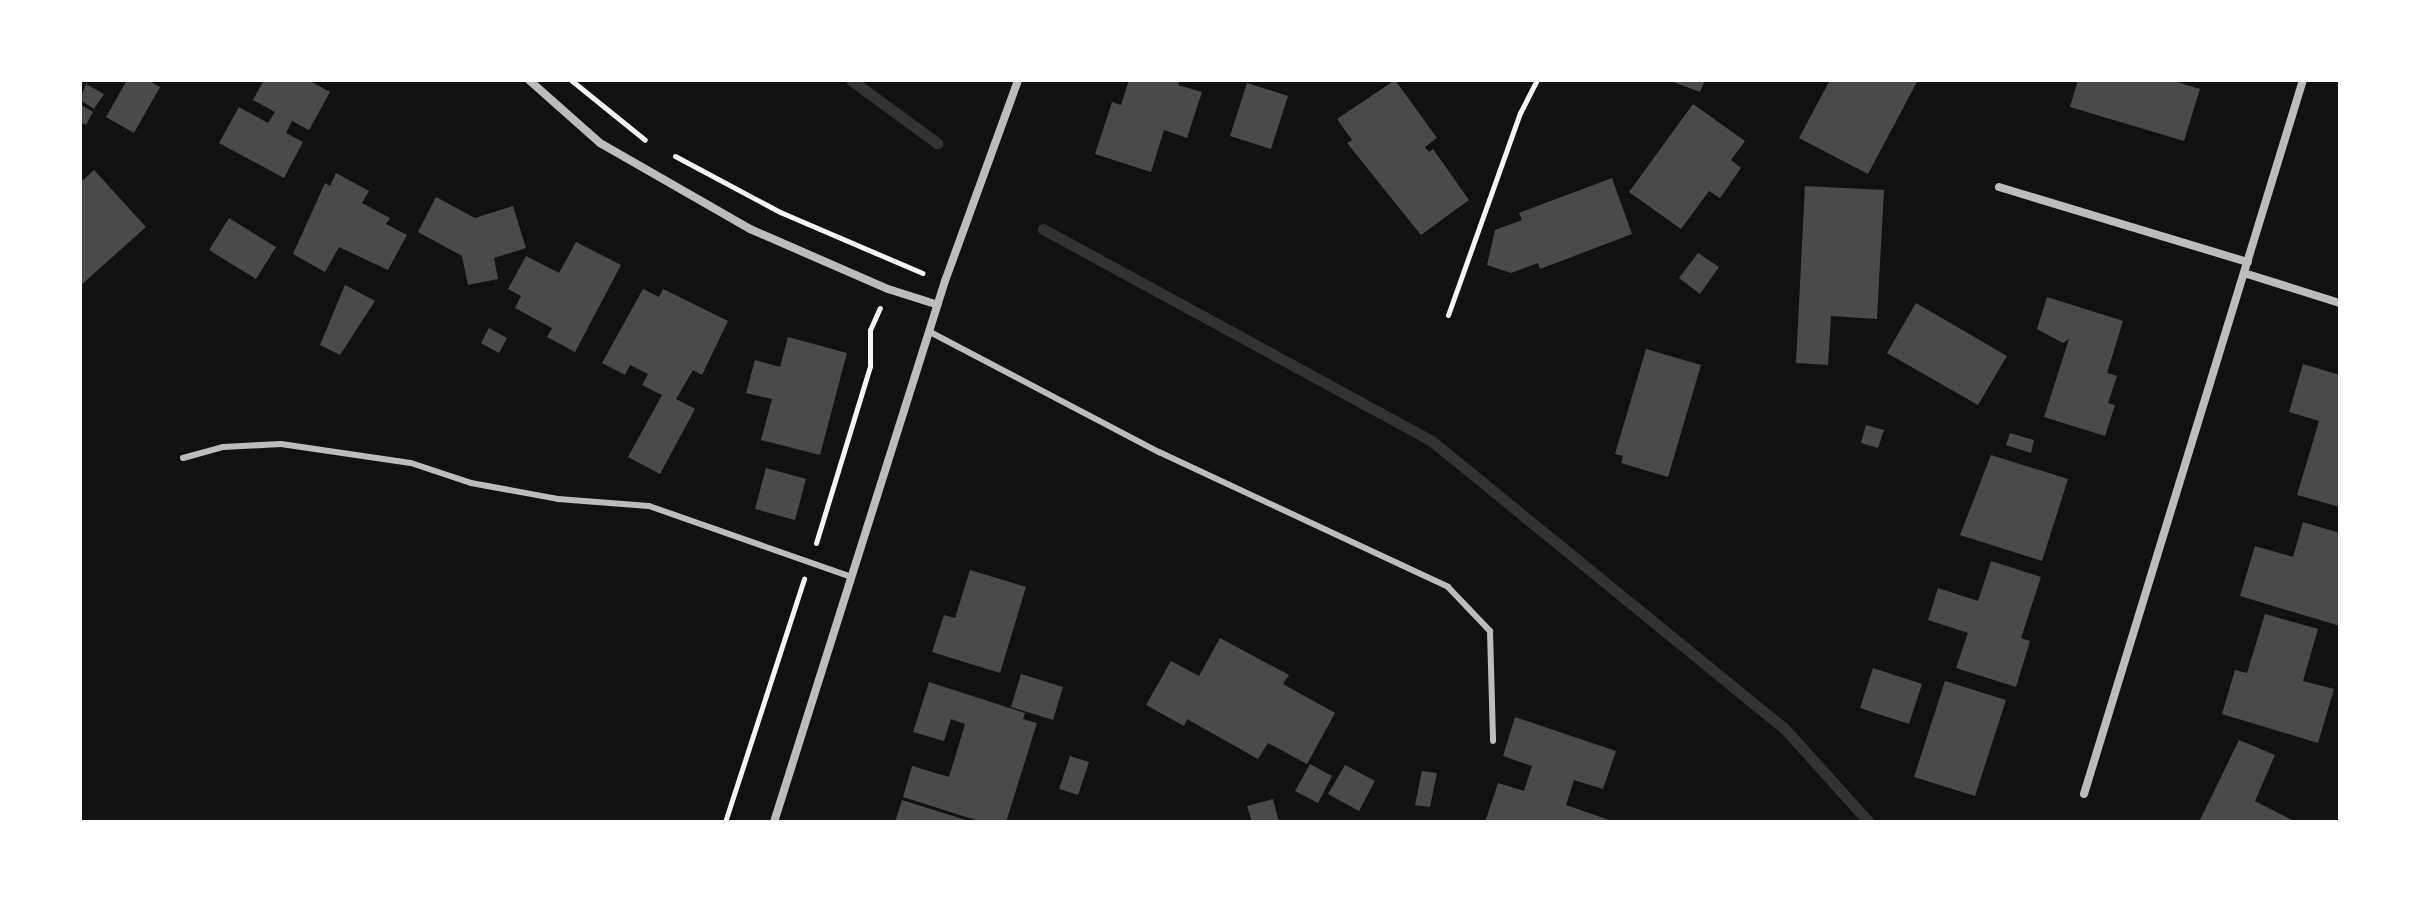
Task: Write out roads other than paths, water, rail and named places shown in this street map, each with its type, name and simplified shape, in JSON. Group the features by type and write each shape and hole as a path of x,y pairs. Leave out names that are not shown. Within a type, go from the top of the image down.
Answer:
{"street":[{"path":"529,80 600,143 750,229 888,289 938,305"},
{"path":"774,822 945,281 1018,80"},
{"path":"2084,794 2303,80"},
{"path":"1999,187 2248,262"},
{"path":"2244,273 2340,303"}],"lane":[{"path":"930,332 1159,452 1448,587 1490,631 1493,741"},
{"path":"183,458 223,447 281,444 411,463 471,483 558,499 649,506 852,577"}],"waterway":[{"path":"851,80 937,143"},
{"path":"1043,229 1433,442 1784,728 1869,822"}]}
